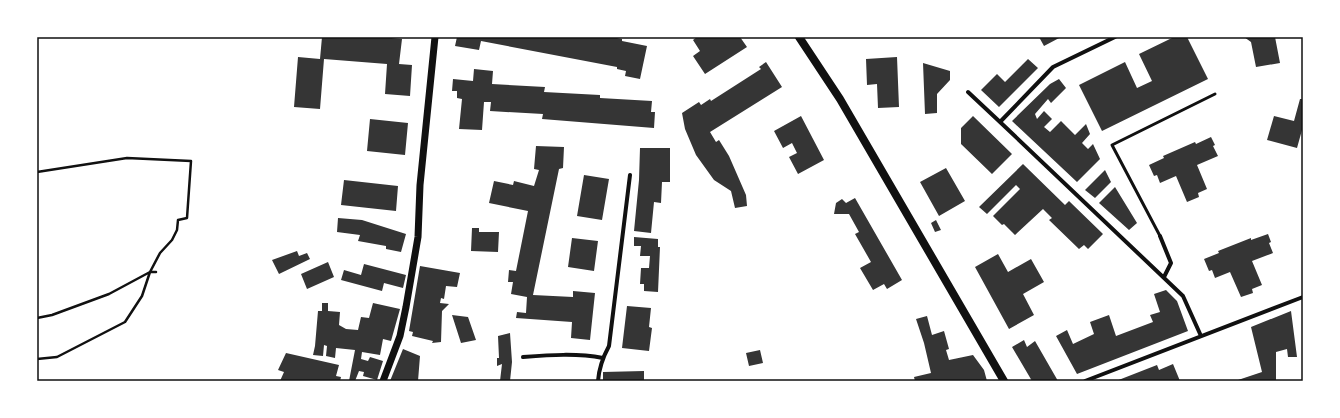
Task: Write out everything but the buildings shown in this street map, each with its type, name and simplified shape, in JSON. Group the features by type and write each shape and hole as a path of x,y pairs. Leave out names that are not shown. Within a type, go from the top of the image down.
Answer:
{"main road":[{"path":"799,37 840,99 1004,381"}],"street":[{"path":"383,381 400,336 418,237 420,185 435,37"},
{"path":"1000,122 1053,67 1115,37"},
{"path":"968,92 1183,296 1201,336"},
{"path":"598,381 599,370 609,346 630,174"},
{"path":"1160,236 1171,263 1164,277"},
{"path":"1085,381 1303,297"},
{"path":"524,357 556,354 591,355 603,358"}],"lane":[{"path":"1160,236 1112,145 1215,94"}],"path":[{"path":"37,172 127,158 191,161 187,218 178,220 177,230 172,240 160,253 150,272 142,296 125,322 57,357 37,359"},
{"path":"37,318 52,315 109,294 150,272 156,272"}]}
